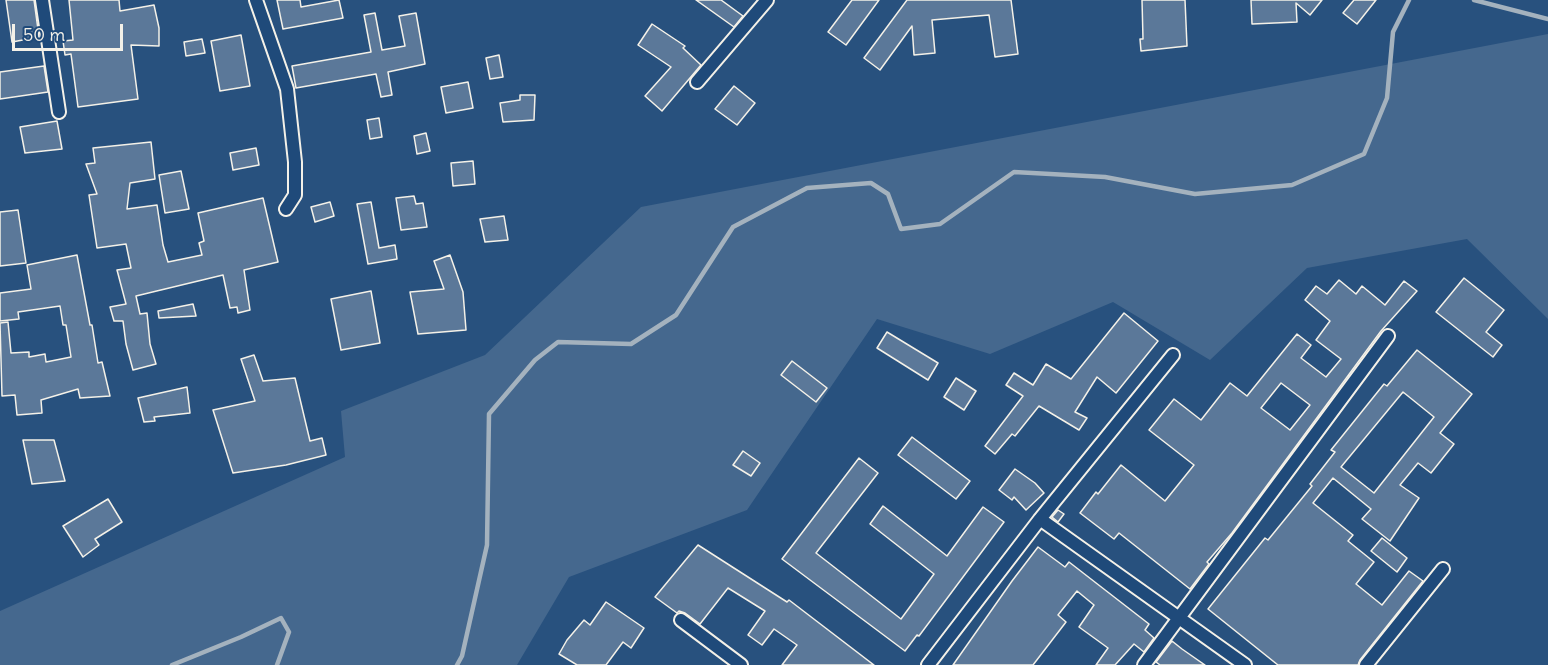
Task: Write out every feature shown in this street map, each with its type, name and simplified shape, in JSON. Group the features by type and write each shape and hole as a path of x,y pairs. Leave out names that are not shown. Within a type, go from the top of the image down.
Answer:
{"street":[{"path":"42,0 59,112"},
{"path":"256,0 286,89 295,162 295,195 286,209"},
{"path":"697,82 767,0"},
{"path":"1144,665 1388,336"},
{"path":"928,665 1040,519 1173,355"},
{"path":"1040,519 1245,665"},
{"path":"1366,665 1443,569"},
{"path":"681,620 741,665"}],"shaded area":[{"path":"1548,34 1548,319 1467,239 1307,268 1210,360 1113,302 990,354 877,319 747,510 569,577 517,665 0,665 0,611 345,457 341,411 485,355 641,207"}],"building":[{"path":"6,0 34,0 39,37 12,42"},
{"path":"69,0 119,0 120,11 154,5 159,28 159,46 131,45 138,99 78,107 71,54 65,55 63,41 73,40"},
{"path":"277,0 300,0 301,7 339,0 343,18 283,29"},
{"path":"696,0 721,0 743,16 734,27"},
{"path":"852,0 879,0 846,45 828,32"},
{"path":"907,0 1011,0 1018,54 995,57 989,15 932,20 935,53 914,55 912,26 880,70 864,58"},
{"path":"1142,0 1185,0 1187,46 1141,51"},
{"path":"1251,0 1322,0 1310,15 1296,3 1297,22 1252,24"},
{"path":"1354,0 1376,0 1357,24 1343,13"},
{"path":"375,13 382,50 405,46 399,16 416,13 425,64 388,72 392,95 381,97 376,74 296,88 292,66 371,52 364,15"},
{"path":"652,24 685,46 683,48 701,65 662,111 645,96 671,67 638,45"},
{"path":"241,35 250,86 220,91 211,41"},
{"path":"202,39 205,53 186,56 184,42"},
{"path":"499,55 503,77 490,79 486,58"},
{"path":"44,66 48,92 0,99 0,72"},
{"path":"468,82 473,108 446,113 441,87"},
{"path":"734,86 755,103 737,125 715,109"},
{"path":"520,95 535,95 534,120 503,122 500,103 520,100"},
{"path":"379,118 382,137 370,139 367,120"},
{"path":"57,121 62,149 25,153 20,127"},
{"path":"426,133 430,151 417,154 414,136"},
{"path":"151,142 155,179 130,183 127,209 157,205 168,262 202,255 199,243 204,241 198,213 263,198 278,262 244,270 250,310 238,313 237,307 230,308 223,275 136,296 140,314 147,313 150,344 156,364 133,370 123,321 114,321 110,307 126,304 117,270 131,268 126,244 97,248 89,195 97,194 86,164 95,163 93,148"},
{"path":"256,148 259,165 233,170 230,153"},
{"path":"473,161 475,184 453,186 451,163"},
{"path":"181,171 189,209 165,213 159,175"},
{"path":"414,196 416,204 423,203 427,227 401,230 396,198"},
{"path":"330,202 334,216 315,222 311,207"},
{"path":"371,202 379,248 395,245 397,259 368,264 357,204"},
{"path":"18,210 26,263 0,266 0,212"},
{"path":"504,216 508,240 485,242 480,219"},
{"path":"77,255 98,363 102,362 110,396 80,398 78,389 41,400 42,413 17,415 15,395 2,396 0,323 8,322 11,353 29,352 29,357 45,354 46,362 71,357 66,325 63,325 60,306 18,312 19,319 0,321 0,293 31,289 27,265"},
{"path":"450,255 463,292 466,330 418,334 410,292 444,289 434,261"},
{"path":"1464,278 1504,310 1486,332 1502,345 1493,357 1436,312"},
{"path":"1339,280 1356,294 1362,286 1385,305 1404,281 1417,291 1381,331 1232,533 1207,562 1209,564 1190,589 1119,533 1114,539 1080,513 1121,465 1165,501 1194,465 1149,430 1174,399 1201,420 1230,383 1247,396 1297,334 1311,345 1301,358 1326,377 1341,359 1316,340 1330,321 1305,300 1316,286 1327,294","holes":["1281,383 1310,405 1290,430 1261,408"]},
{"path":"371,291 380,343 341,350 331,299"},
{"path":"193,304 196,316 159,318 158,311"},
{"path":"1124,313 1158,341 1116,393 1097,377 1075,412 1087,418 1079,430 1039,406 1015,436 1012,434 995,454 985,446 1023,396 1006,385 1014,373 1033,385 1046,364 1071,379"},
{"path":"887,332 938,363 928,380 877,348"},
{"path":"1417,350 1472,394 1440,433 1454,444 1431,473 1418,463 1400,485 1419,498 1390,541 1362,519 1371,509 1333,478 1313,503 1353,535 1348,541 1374,562 1356,584 1382,605 1409,571 1423,581 1358,665 1278,665 1208,609 1265,538 1268,540 1312,486 1310,484 1335,452 1331,450 1384,384 1387,386","holes":["1403,392 1434,417 1374,493 1341,467"]},
{"path":"254,355 263,381 295,378 310,441 322,438 326,455 286,465 233,473 213,410 255,401 241,359"},
{"path":"792,361 827,388 816,402 781,375"},
{"path":"956,378 976,391 964,410 944,397"},
{"path":"187,387 190,413 154,417 155,421 144,422 138,398"},
{"path":"912,437 970,481 956,499 898,455"},
{"path":"23,440 54,440 65,481 32,484"},
{"path":"743,451 760,463 751,476 733,465"},
{"path":"859,458 878,473 816,553 901,619 934,574 870,524 883,506 947,556 983,507 1004,522 919,636 917,635 905,651 782,559"},
{"path":"1015,469 1035,483 1044,493 1026,510 1014,497 1012,500 999,490"},
{"path":"108,499 122,522 95,539 99,545 83,557 63,526"},
{"path":"1058,510 1064,514 1058,522 1052,517"},
{"path":"1382,538 1407,558 1397,572 1371,551"},
{"path":"698,545 787,602 789,600 874,665 782,665 797,645 774,629 762,645 748,635 765,611 728,588 700,624 685,613 679,611 677,613 655,597"},
{"path":"1038,547 1065,567 1069,562 1149,624 1145,630 1154,638 1144,652 1134,644 1115,665 1096,665 1108,648 1079,627 1094,605 1077,591 1058,615 1066,622 1033,665 953,665"},
{"path":"606,602 644,628 631,648 623,642 606,665 577,665 559,654 567,640 584,620 590,625"},
{"path":"1172,641 1205,665 1160,665 1156,662"}],"waterway":[{"path":"457,665 462,656 487,545 489,414 535,360 558,342 631,344 676,315 733,227 807,188 871,183 888,194 901,229 940,224 1014,172 1105,177 1195,194 1292,185 1364,154 1387,98 1393,32 1409,0"},
{"path":"1474,0 1548,19"},
{"path":"172,665 281,618 289,632 277,665"}]}
